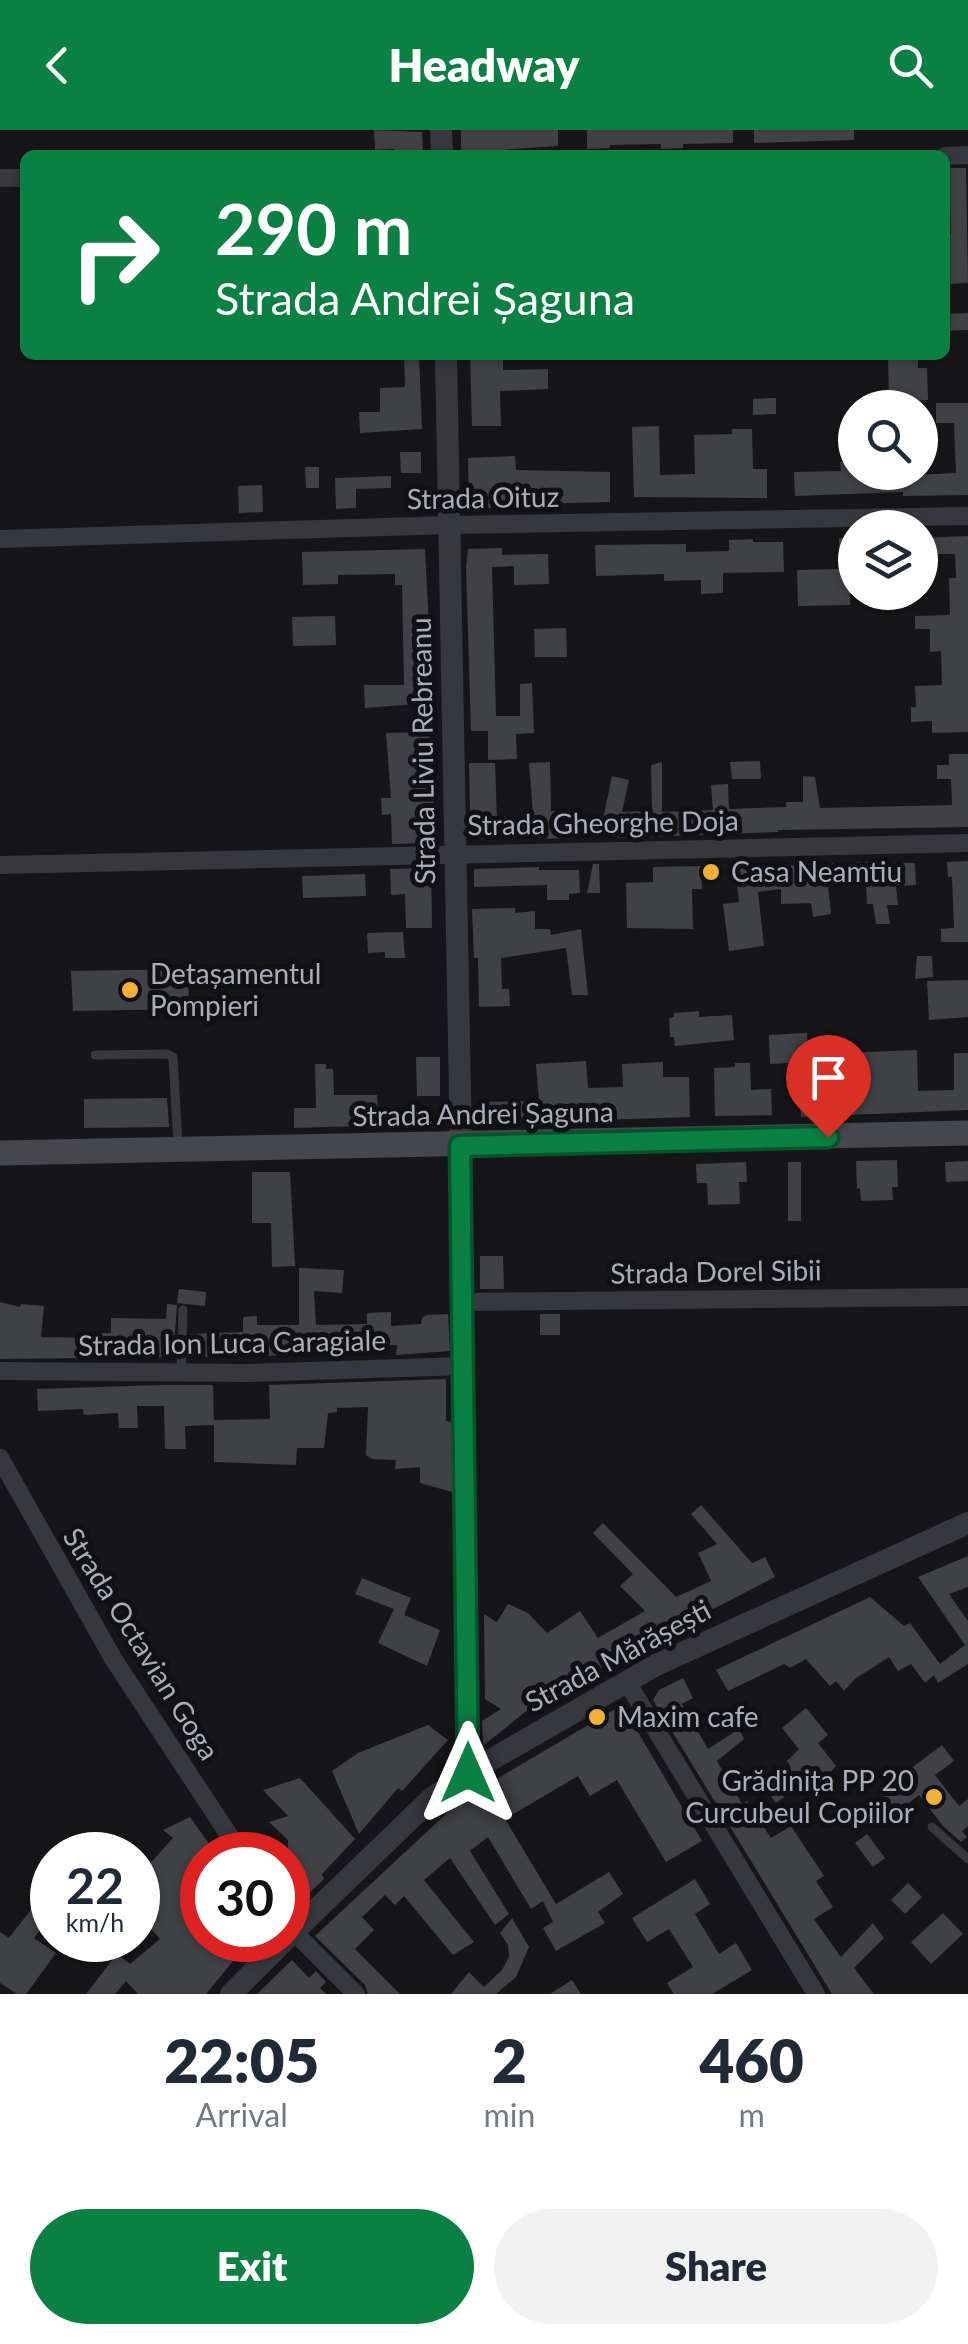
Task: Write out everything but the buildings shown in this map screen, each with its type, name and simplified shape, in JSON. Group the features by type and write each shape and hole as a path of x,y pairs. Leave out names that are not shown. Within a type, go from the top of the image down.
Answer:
{"main road":[{"name":"Strada Andrei Șaguna","path":"0,1153 968,1134"}],"street":[{"name":"Strada Liviu Rebreanu","path":"446,360 460,1146"},
{"name":"Strada Oituz","path":"0,538 968,516"},
{"name":"Strada Gheorghe Doja","path":"0,865 968,842"},
{"path":"460,1146 466,1366 468,1773"},
{"name":"Strada Dorel Sibii","path":"464,1302 968,1297"},
{"name":"Strada Ion Luca Caragiale","path":"0,1371 181,1373 466,1366"},
{"name":"Strada Octavian Goga","path":"0,1458 114,1660 227,1832"},
{"name":"Strada Mărășești","path":"310,1913 432,1798 468,1773 697,1645 968,1523"},
{"path":"626,1682 816,1994"},
{"path":"310,1953 356,1994"},
{"name":"Strada Mărășești","path":"232,1994 262,1962"}],"lane":[{"path":"94,1055 173,1057 178,1148"},
{"path":"181,1373 183,1310"},
{"path":"932,1827 968,1859"}],"place":[{"name":"Casa Neamtiu","path":"711,872"},
{"name":"Detașamentul Pompieri","path":"130,990"},
{"name":"Maxim cafe","path":"597,1717"},
{"name":"Grădinița PP 20 Curcubeul Copiilor","path":"934,1797"}],"route":[{"path":"468,1773 466,1366 460,1146 828,1137"}]}
